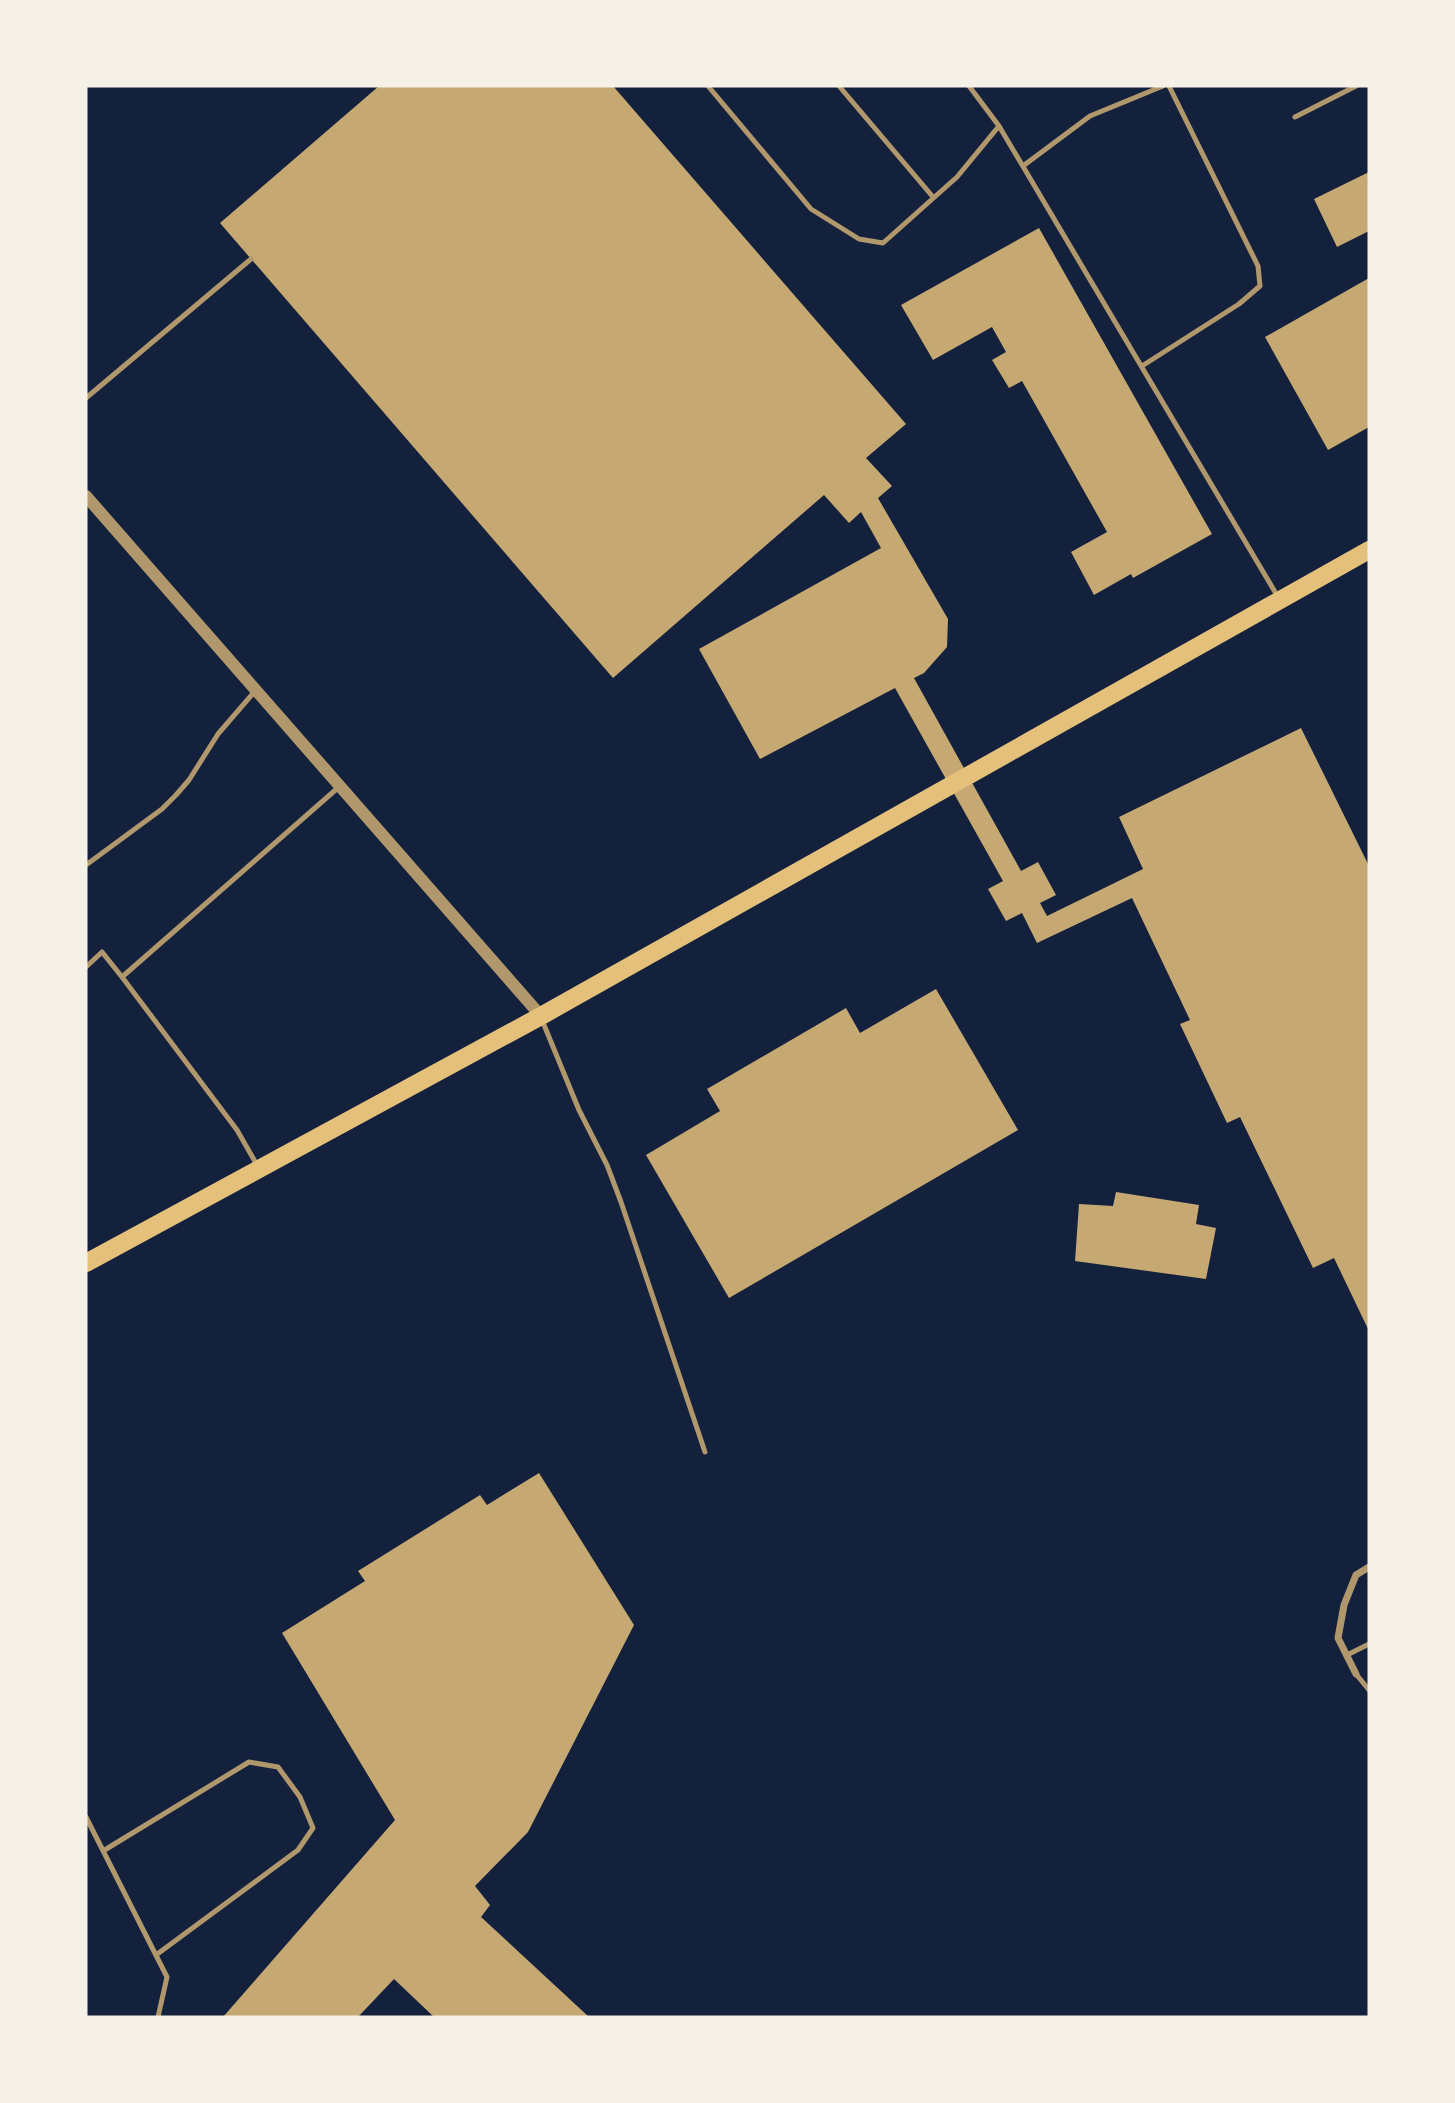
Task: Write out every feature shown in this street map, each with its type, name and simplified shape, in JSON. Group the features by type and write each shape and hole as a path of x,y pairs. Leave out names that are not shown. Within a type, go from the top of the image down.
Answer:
{"main road":[{"path":"86,1263 541,1016 1369,550"}],"street":[{"path":"86,496 541,1016"},
{"path":"1356,1674 1338,1638 1344,1605 1356,1576 1369,1567"}],"lane":[{"path":"708,86 811,209 859,239 883,243 957,177 999,126"},
{"path":"839,86 933,197"},
{"path":"969,86 999,126 1280,599"},
{"path":"1023,166 1090,116 1163,86"},
{"path":"1142,366 1239,304 1260,286 1258,266 1168,86"},
{"path":"1295,117 1356,86"},
{"path":"86,398 251,259"},
{"path":"86,865 162,809 176,795 189,780 218,734 256,690"},
{"path":"122,977 340,786"},
{"path":"86,967 102,952 237,1130 259,1168"},
{"path":"541,1016 579,1110 607,1166 621,1202 705,1452"},
{"path":"1347,1655 1369,1644"},
{"path":"1356,1674 1369,1690"},
{"path":"103,1850 249,1762 278,1767 300,1797 313,1828 298,1850 156,1955"},
{"path":"86,1817 167,1977 158,2017"}],"building":[{"path":"379,86 613,86 906,424 866,458 892,486 878,498 948,619 947,647 924,673 914,678 1021,871 1038,862 1056,895 1040,903 1047,916 1143,869 1119,817 1301,728 1369,866 1369,1331 1334,1258 1313,1268 1240,1117 1227,1123 1180,1024 1190,1020 1132,898 1037,943 1022,913 1006,921 988,889 1003,881 895,688 760,759 699,649 881,548 861,512 849,523 824,495 613,678 220,223"},
{"path":"1369,172 1369,231 1337,247 1314,199"},
{"path":"1039,228 1212,534 1133,578 1131,574 1094,595 1071,552 1107,532 1022,381 1009,388 992,360 1006,352 992,327 933,360 901,305"},
{"path":"1369,278 1369,427 1328,450 1265,337"},
{"path":"936,989 1018,1130 729,1298 646,1155 720,1111 707,1089 846,1008 860,1033"},
{"path":"1116,1192 1199,1205 1196,1224 1216,1228 1206,1279 1075,1261 1079,1204 1113,1206"},
{"path":"539,1473 634,1625 528,1832 475,1886 490,1905 481,1917 589,2017 434,2017 394,1979 358,2017 223,2017 395,1820 282,1633 365,1581 358,1571 480,1495 487,1505"}]}
